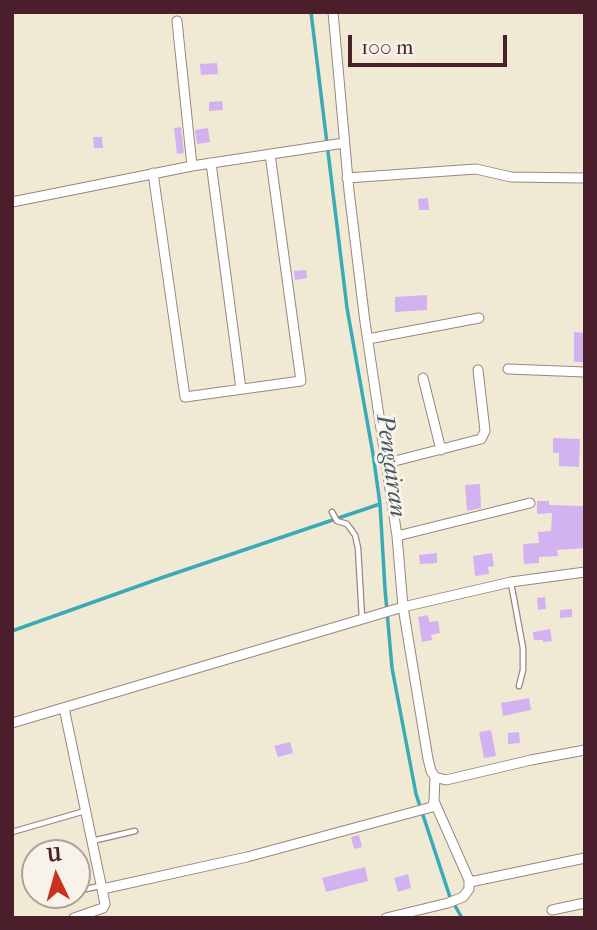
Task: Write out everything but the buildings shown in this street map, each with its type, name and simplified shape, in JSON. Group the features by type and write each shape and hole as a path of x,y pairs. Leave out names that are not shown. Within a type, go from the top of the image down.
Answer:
{"street":[{"path":"102,887 247,856 414,813 432,807 434,801 435,777 428,760 400,608 397,536 347,178 333,12"},
{"path":"177,21 192,166"},
{"path":"12,202 192,166 344,143"},
{"path":"153,173 185,397 300,381 270,154"},
{"path":"211,163 241,389"},
{"path":"347,178 476,169 511,177 585,178"},
{"path":"368,339 479,318"},
{"path":"508,369 585,372"},
{"path":"387,463 478,441 483,437 485,431 478,370"},
{"path":"424,378 441,450"},
{"path":"397,536 530,503"},
{"path":"12,723 400,608 511,582 585,572"},
{"path":"64,708 105,902 103,908 74,918"},
{"path":"435,777 451,779 585,750"},
{"path":"386,918 452,902 467,894 470,889 470,882 434,801"},
{"path":"470,882 585,858"},
{"path":"552,910 585,903"}],"lane":[{"path":"334,516 351,528 358,548 362,619"},
{"path":"511,582 523,648 523,670 519,686"},
{"path":"12,832 86,811"},
{"path":"92,841 135,831"},
{"path":"91,889 102,887"}],"waterway":[{"name":"Pengairan","path":"311,12 347,308 380,504 392,668 416,794 450,897 462,918"},
{"path":"12,631 380,504"}]}
